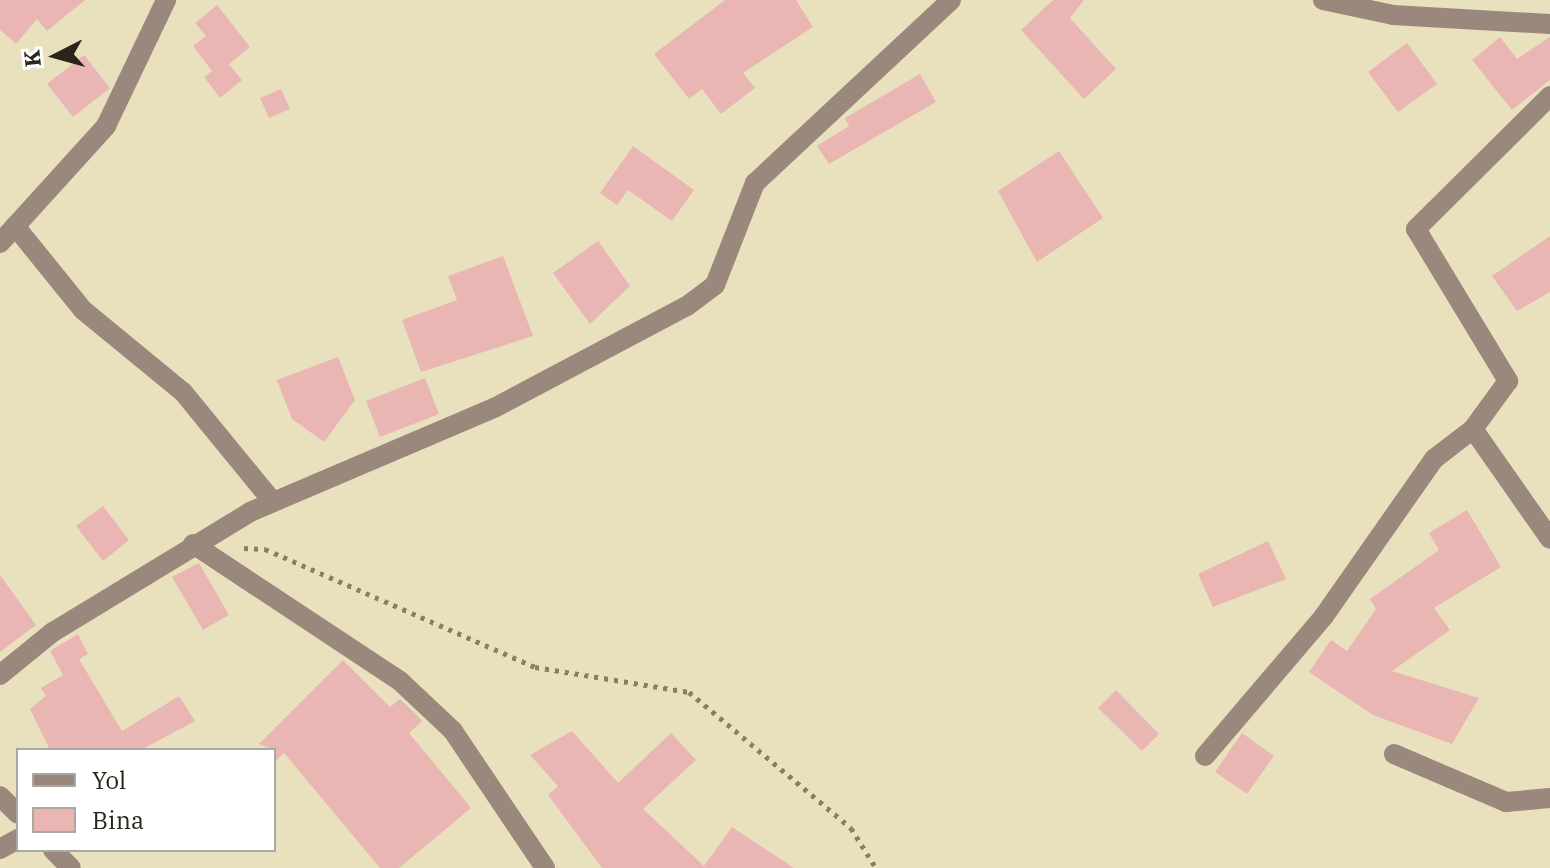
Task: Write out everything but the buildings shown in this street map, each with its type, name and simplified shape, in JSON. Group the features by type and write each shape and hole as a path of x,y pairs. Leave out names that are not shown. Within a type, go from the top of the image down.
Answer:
{"street":[{"path":"0,243 106,126 166,0"},
{"path":"0,675 193,544 273,502 496,407 687,306 715,285 755,183 951,0"},
{"path":"1323,0 1451,9 1550,24"},
{"path":"1205,756 1324,616 1434,459 1473,429 1508,381 1416,229 1550,96"},
{"path":"15,226 83,310 183,392 273,502"},
{"path":"1473,429 1550,539"},
{"path":"193,544 400,681 453,731 545,868"},
{"path":"1394,754 1506,802 1550,798"},
{"path":"0,796 16,812"},
{"path":"55,852 71,868"}],"path":[{"path":"236,547 265,549 535,667 689,692 851,828 876,868"}]}
